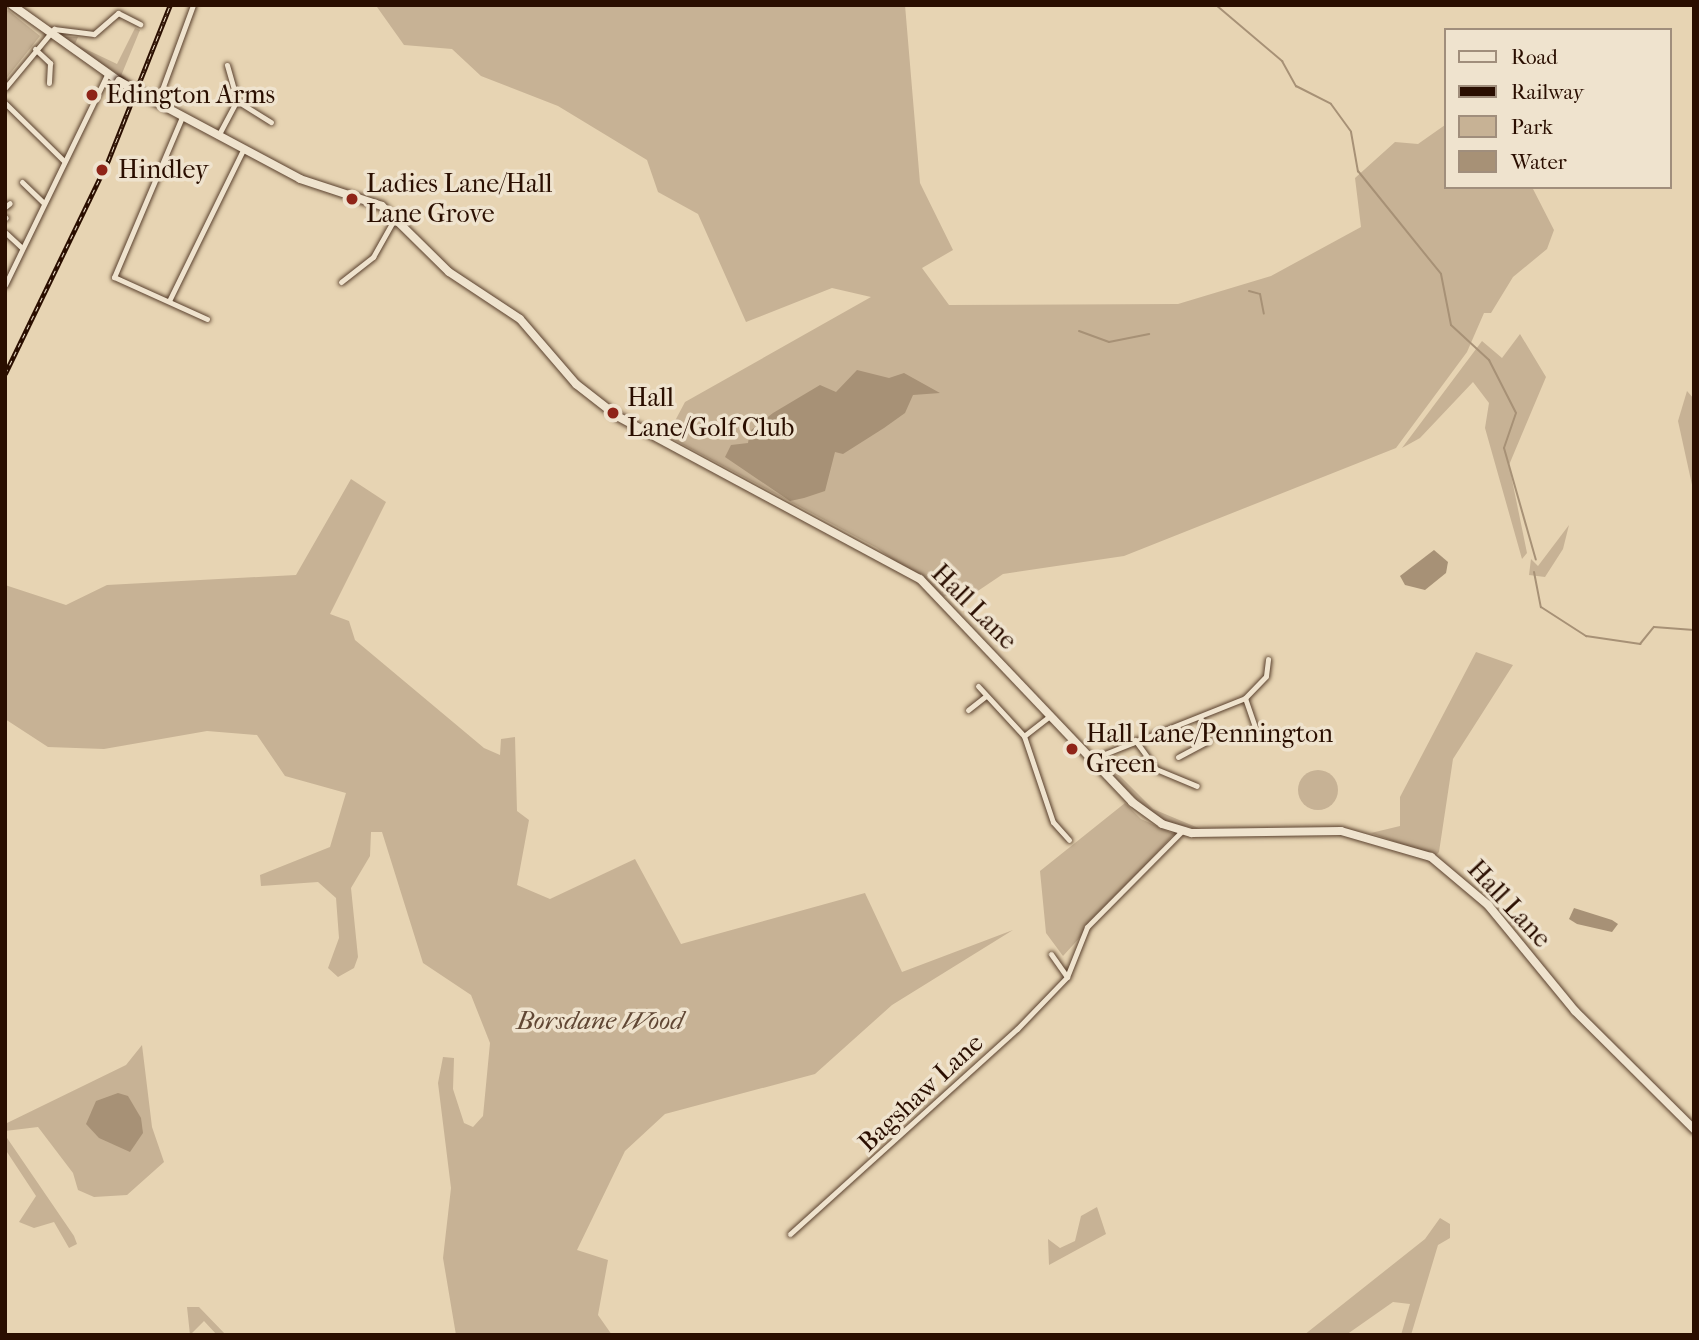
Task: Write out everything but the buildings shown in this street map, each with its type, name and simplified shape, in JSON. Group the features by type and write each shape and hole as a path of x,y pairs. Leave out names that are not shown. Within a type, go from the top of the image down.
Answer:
{"street":[{"name":"Hall Lane","path":"12,5 119,81 182,117 300,179 382,206 449,272 520,319 576,384 617,416 920,579 1048,717 1144,813 1181,832 1341,831 1432,857 1488,905 1600,1038 1694,1129"},
{"path":"158,103 193,5"},
{"path":"5,88 48,33 67,28 94,34 118,13 140,24"},
{"path":"35,49 50,63 49,83"},
{"path":"227,65 237,101 271,122"},
{"path":"5,285 108,73"},
{"path":"218,136 237,101"},
{"path":"5,103 64,160"},
{"path":"182,117 114,277 207,318"},
{"path":"169,302 243,150"},
{"path":"22,182 44,203"},
{"path":"341,282 373,257 395,218"},
{"path":"6,233 23,248"},
{"path":"1093,760 1135,740 1245,698 1266,676 1268,659"},
{"path":"978,686 1024,736 1062,832 1069,840"},
{"path":"968,710 986,696"},
{"path":"1245,698 1257,732"},
{"path":"1024,736 1048,717"},
{"path":"1178,757 1208,741 1200,717"},
{"path":"1135,740 1156,769 1197,786"},
{"path":"1054,838 1062,832"},
{"path":"1051,954 1068,973 1087,927 1181,832"},
{"name":"Bagshaw Lane","path":"790,1234 952,1093 1068,973"}],"green space":[{"path":"905,5 920,183 953,250 922,268 949,305 1178,304 1271,276 1361,227 1355,178 1395,142 1418,144 1444,126 1444,189 1533,189 1554,230 1547,249 1513,277 1491,313 1484,313 1467,352 1396,448 1124,556 1003,574 960,603 949,593 944,597 877,548 667,436 685,402 871,297 832,288 746,322 698,214 658,192 647,160 558,106 481,76 452,49 404,45 377,7"},
{"path":"8,10 40,36 5,80 5,12"},
{"path":"135,28 140,30 121,76 58,37 78,37 75,44 117,64"},
{"path":"1520,334 1546,377 1509,465 1527,553 1522,559 1485,428 1489,403 1473,382 1420,438 1402,448 1482,341 1502,358"},
{"path":"1687,391 1694,399 1694,494 1678,421"},
{"name":"Borsdane Wood","path":"351,479 386,502 330,614 349,621 355,640 484,748 500,755 501,739 515,737 517,811 529,820 517,885 550,899 635,859 681,944 865,893 902,972 1013,930 892,1005 815,1074 665,1114 625,1151 577,1250 608,1260 598,1315 612,1335 456,1335 443,1258 451,1188 438,1083 443,1057 454,1058 453,1089 464,1123 473,1127 483,1116 490,1043 471,995 423,963 382,832 371,832 370,856 351,888 358,957 354,968 338,977 328,968 339,938 336,898 318,882 261,886 260,875 330,847 346,793 285,776 257,735 207,731 104,749 48,747 5,719 5,585 66,605 107,585 296,575"},
{"path":"1569,525 1563,549 1545,577 1529,575 1531,559 1538,566"},
{"path":"1476,652 1513,665 1453,759 1439,852 1435,856 1371,833 1400,826 1400,797"},
{"path":"1105,761 1153,809 1208,832 1160,820 1104,769"},
{"path":"1318,770 1326,771 1332,776 1337,782 1337,798 1332,804 1326,809 1318,810 1310,809 1304,804 1299,798 1298,790 1299,782 1304,776 1310,771"},
{"path":"1125,803 1141,819 1174,834 1063,956 1046,933 1040,871"},
{"path":"142,1045 152,1127 164,1162 127,1195 94,1197 78,1190 73,1173 38,1127 5,1131 5,1124 126,1065"},
{"path":"5,1135 77,1244 69,1248 54,1222 34,1228 19,1222 36,1196 5,1149"},
{"path":"1097,1207 1106,1234 1049,1265 1048,1239 1060,1248 1075,1241 1081,1216"},
{"path":"1440,1218 1450,1224 1450,1238 1438,1245 1411,1335 1401,1335 1410,1304 1393,1302 1346,1335 1304,1335 1425,1239"},
{"path":"187,1307 199,1307 226,1335 217,1335 204,1321 190,1335"}],"water":[{"path":"857,370 889,378 904,373 940,393 913,395 905,413 843,454 835,452 825,491 804,498 790,501 725,457 731,445 748,443 750,431 773,413 820,385 836,392"},
{"path":"1434,550 1448,562 1446,573 1425,590 1405,585 1400,576"},
{"path":"1574,908 1618,924 1612,932 1577,924 1569,919"},
{"path":"118,1093 128,1096 141,1118 143,1133 130,1152 99,1138 86,1124 96,1101"}],"waterway":[{"path":"1216,5 1282,61 1296,86 1331,104 1351,132 1358,171 1441,274 1451,325 1489,360 1516,413 1504,448 1536,560"},
{"path":"1249,291 1260,294 1264,314"},
{"path":"1079,331 1109,342 1149,334"},
{"path":"1534,572 1541,607 1586,636 1640,644 1654,627 1694,630"}],"railway":[{"path":"5,374 108,161 170,5"}],"place":[{"name":"Edington Arms","path":"92,95"},
{"name":"Hindley","path":"102,170"},
{"name":"Ladies Lane/Hall Lane Grove","path":"352,199"},
{"name":"Hall Lane/Golf Club","path":"613,413"},
{"name":"Hall Lane/Pennington Green","path":"1072,749"}]}
